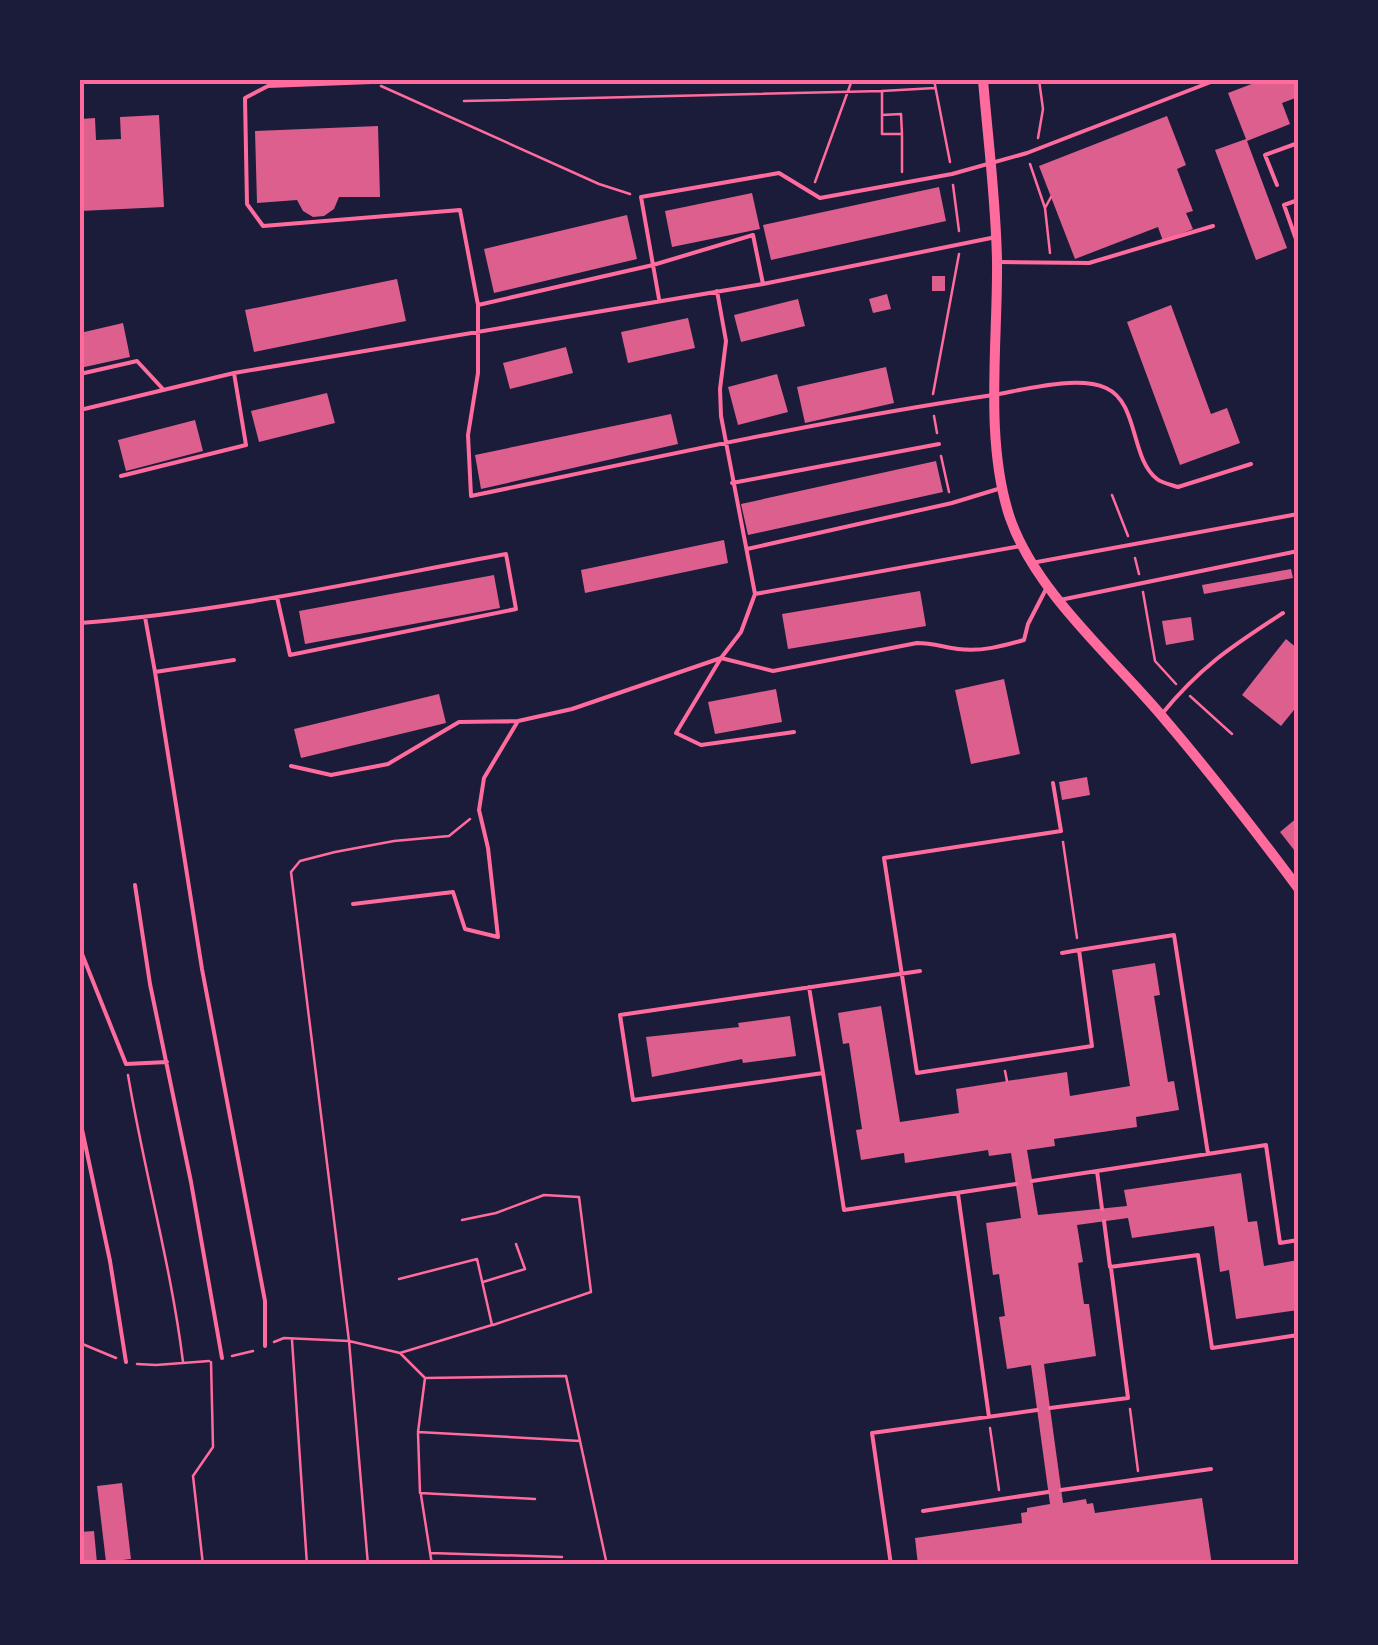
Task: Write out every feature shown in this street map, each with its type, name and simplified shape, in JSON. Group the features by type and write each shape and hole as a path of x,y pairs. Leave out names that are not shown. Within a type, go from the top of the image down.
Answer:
{"main road":[{"path":"983,80 997,262 993,395 1002,488 1022,546 1048,586 1237,806 1298,888"}],"lane":[{"path":"659,299 642,197 779,173 820,198 952,174 1026,153 1216,80"},
{"path":"372,82 268,86 244,98 247,204 262,226 460,210 478,305 478,373 468,435 471,496 932,404 1066,383 1106,388 1115,395 1156,478 1178,488 1251,464"},
{"path":"1277,185 1265,154 1298,142"},
{"path":"1297,242 1284,205 1298,200"},
{"path":"997,262 1052,264 1104,260 1212,226"},
{"path":"478,305 654,265 753,236 762,284"},
{"path":"80,410 234,373 762,284 996,236"},
{"path":"717,290 726,341 720,390 725,444 755,594 741,632 676,732 701,745 794,732"},
{"path":"80,374 137,361 164,390"},
{"path":"121,476 246,445 234,373"},
{"path":"732,483 939,444"},
{"path":"747,549 1002,488"},
{"path":"1033,563 1298,514"},
{"path":"755,594 1022,546"},
{"path":"1060,600 1298,551"},
{"path":"80,623 276,597 506,554 516,609 290,655 276,597"},
{"path":"291,766 332,775 388,764 459,722 518,721 616,696 721,658 773,670 917,643 936,642 954,649 998,648 1024,640 1048,586"},
{"path":"1161,715 1215,657 1283,612"},
{"path":"145,616 202,969 265,1301 265,1346"},
{"path":"155,672 234,660"},
{"path":"352,904 454,892 465,929 498,937 488,848 479,812 484,778 518,721"},
{"path":"1054,783 1061,831 884,858 917,1073 1092,1046 1078,950"},
{"path":"135,885 150,984 222,1358"},
{"path":"1062,953 1174,935 1208,1154"},
{"path":"80,948 126,1064 167,1062"},
{"path":"823,1073 632,1100 620,1015 920,971"},
{"path":"809,988 844,1210 1016,1184"},
{"path":"80,1120 110,1261 126,1362"},
{"path":"1032,1181 1266,1145 1280,1242 1298,1240"},
{"path":"1097,1171 1102,1210"},
{"path":"958,1192 989,1417"},
{"path":"1050,1408 1128,1398 1104,1221"},
{"path":"1110,1268 1198,1254 1212,1348 1298,1335"},
{"path":"891,1565 872,1433 1037,1410"},
{"path":"1062,1490 1211,1469"},
{"path":"923,1511 1048,1492"}],"path":[{"path":"811,192 852,80"},
{"path":"934,80 961,243 932,404 952,503"},
{"path":"1036,149 1043,109 1038,80"},
{"path":"372,82 599,184 642,197"},
{"path":"464,101 936,88"},
{"path":"882,91 882,134 902,134"},
{"path":"882,115 902,114 902,183"},
{"path":"1026,153 1045,208 1052,264"},
{"path":"1045,208 1052,197"},
{"path":"1112,496 1142,584 1154,661 1232,734"},
{"path":"368,1565 349,1341 292,872 300,861 335,852 449,836 479,812"},
{"path":"1061,831 1078,950"},
{"path":"126,1064 138,1140 165,1251 183,1363"},
{"path":"80,1343 126,1362 156,1366 222,1358 284,1338 349,1341 400,1353 592,1292 579,1197 544,1194 496,1213 462,1220"},
{"path":"482,1282 525,1269 516,1244"},
{"path":"399,1279 477,1260 492,1325"},
{"path":"292,1338 307,1565"},
{"path":"400,1353 426,1378 566,1376 607,1565"},
{"path":"202,1565 193,1476 213,1447 211,1360"},
{"path":"426,1378 418,1432 420,1493 432,1565"},
{"path":"1128,1398 1139,1480"},
{"path":"989,1417 1000,1499"},
{"path":"418,1432 580,1441"},
{"path":"420,1493 536,1499"},
{"path":"430,1553 562,1557"}],"building":[{"path":"1262,80 1298,80 1298,97 1282,103 1290,124 1247,141 1287,248 1256,260 1215,150 1246,139 1228,93"},
{"path":"159,115 164,207 80,211 80,119 95,118 96,140 121,139 120,117"},
{"path":"1167,116 1186,165 1177,169 1193,211 1186,213 1193,229 1163,241 1158,227 1075,259 1039,166"},
{"path":"378,126 380,197 339,197 334,209 313,217 303,211 297,200 257,203 255,131"},
{"path":"939,187 946,221 771,260 763,225"},
{"path":"752,193 760,229 672,247 665,211"},
{"path":"627,215 637,259 494,293 484,249"},
{"path":"932,276 945,276 945,291 932,291"},
{"path":"397,279 406,321 254,352 245,310"},
{"path":"887,294 891,309 873,313 869,299"},
{"path":"798,299 805,326 741,342 734,315"},
{"path":"1171,305 1211,414 1227,408 1240,443 1180,465 1127,322"},
{"path":"688,318 695,348 628,363 621,332"},
{"path":"123,323 130,357 80,368 80,333"},
{"path":"566,347 573,373 510,389 503,363"},
{"path":"886,367 894,403 805,423 797,387"},
{"path":"777,374 788,412 738,425 728,387"},
{"path":"327,393 335,423 259,442 251,411"},
{"path":"671,414 678,444 481,489 475,455"},
{"path":"195,420 203,451 126,471 118,440"},
{"path":"936,461 943,492 748,535 741,504"},
{"path":"724,540 728,563 585,593 581,570"},
{"path":"1291,569 1293,578 1204,594 1202,585"},
{"path":"494,575 500,608 305,644 299,611"},
{"path":"920,591 926,626 788,649 782,614"},
{"path":"1191,617 1194,640 1166,645 1162,621"},
{"path":"1286,639 1298,649 1298,705 1281,726 1242,695"},
{"path":"1004,679 1020,754 971,764 955,690"},
{"path":"776,689 782,722 715,734 708,702"},
{"path":"439,694 446,723 301,758 294,729"},
{"path":"1087,777 1090,795 1062,800 1059,782"},
{"path":"1298,817 1298,855 1280,832"},
{"path":"1155,963 1160,995 1154,996 1168,1082 1174,1081 1179,1110 1136,1117 1137,1127 1054,1139 1055,1146 1027,1150 1038,1215 1127,1206 1124,1190 1241,1173 1248,1222 1257,1221 1264,1266 1298,1260 1298,1310 1236,1319 1229,1270 1220,1272 1214,1226 1132,1238 1128,1218 1077,1225 1083,1262 1078,1263 1081,1284 1084,1304 1089,1304 1096,1356 1044,1364 1063,1503 1086,1499 1087,1504 1093,1503 1095,1513 1202,1498 1212,1565 918,1565 915,1538 1022,1523 1021,1513 1027,1512 1027,1508 1050,1504 1031,1365 1007,1369 999,1317 1005,1316 999,1274 993,1275 986,1223 1021,1218 1011,1153 989,1156 988,1150 905,1163 904,1153 861,1160 856,1130 862,1129 849,1043 843,1044 838,1013 881,1006 900,1122 959,1113 956,1089 1007,1081 1067,1072 1070,1096 1130,1086 1112,970"},
{"path":"790,1016 796,1056 743,1063 742,1059 652,1077 646,1037 739,1027 738,1023"},
{"path":"122,1483 131,1559 106,1562 97,1486"},
{"path":"94,1531 97,1563 80,1564 80,1532"}]}
